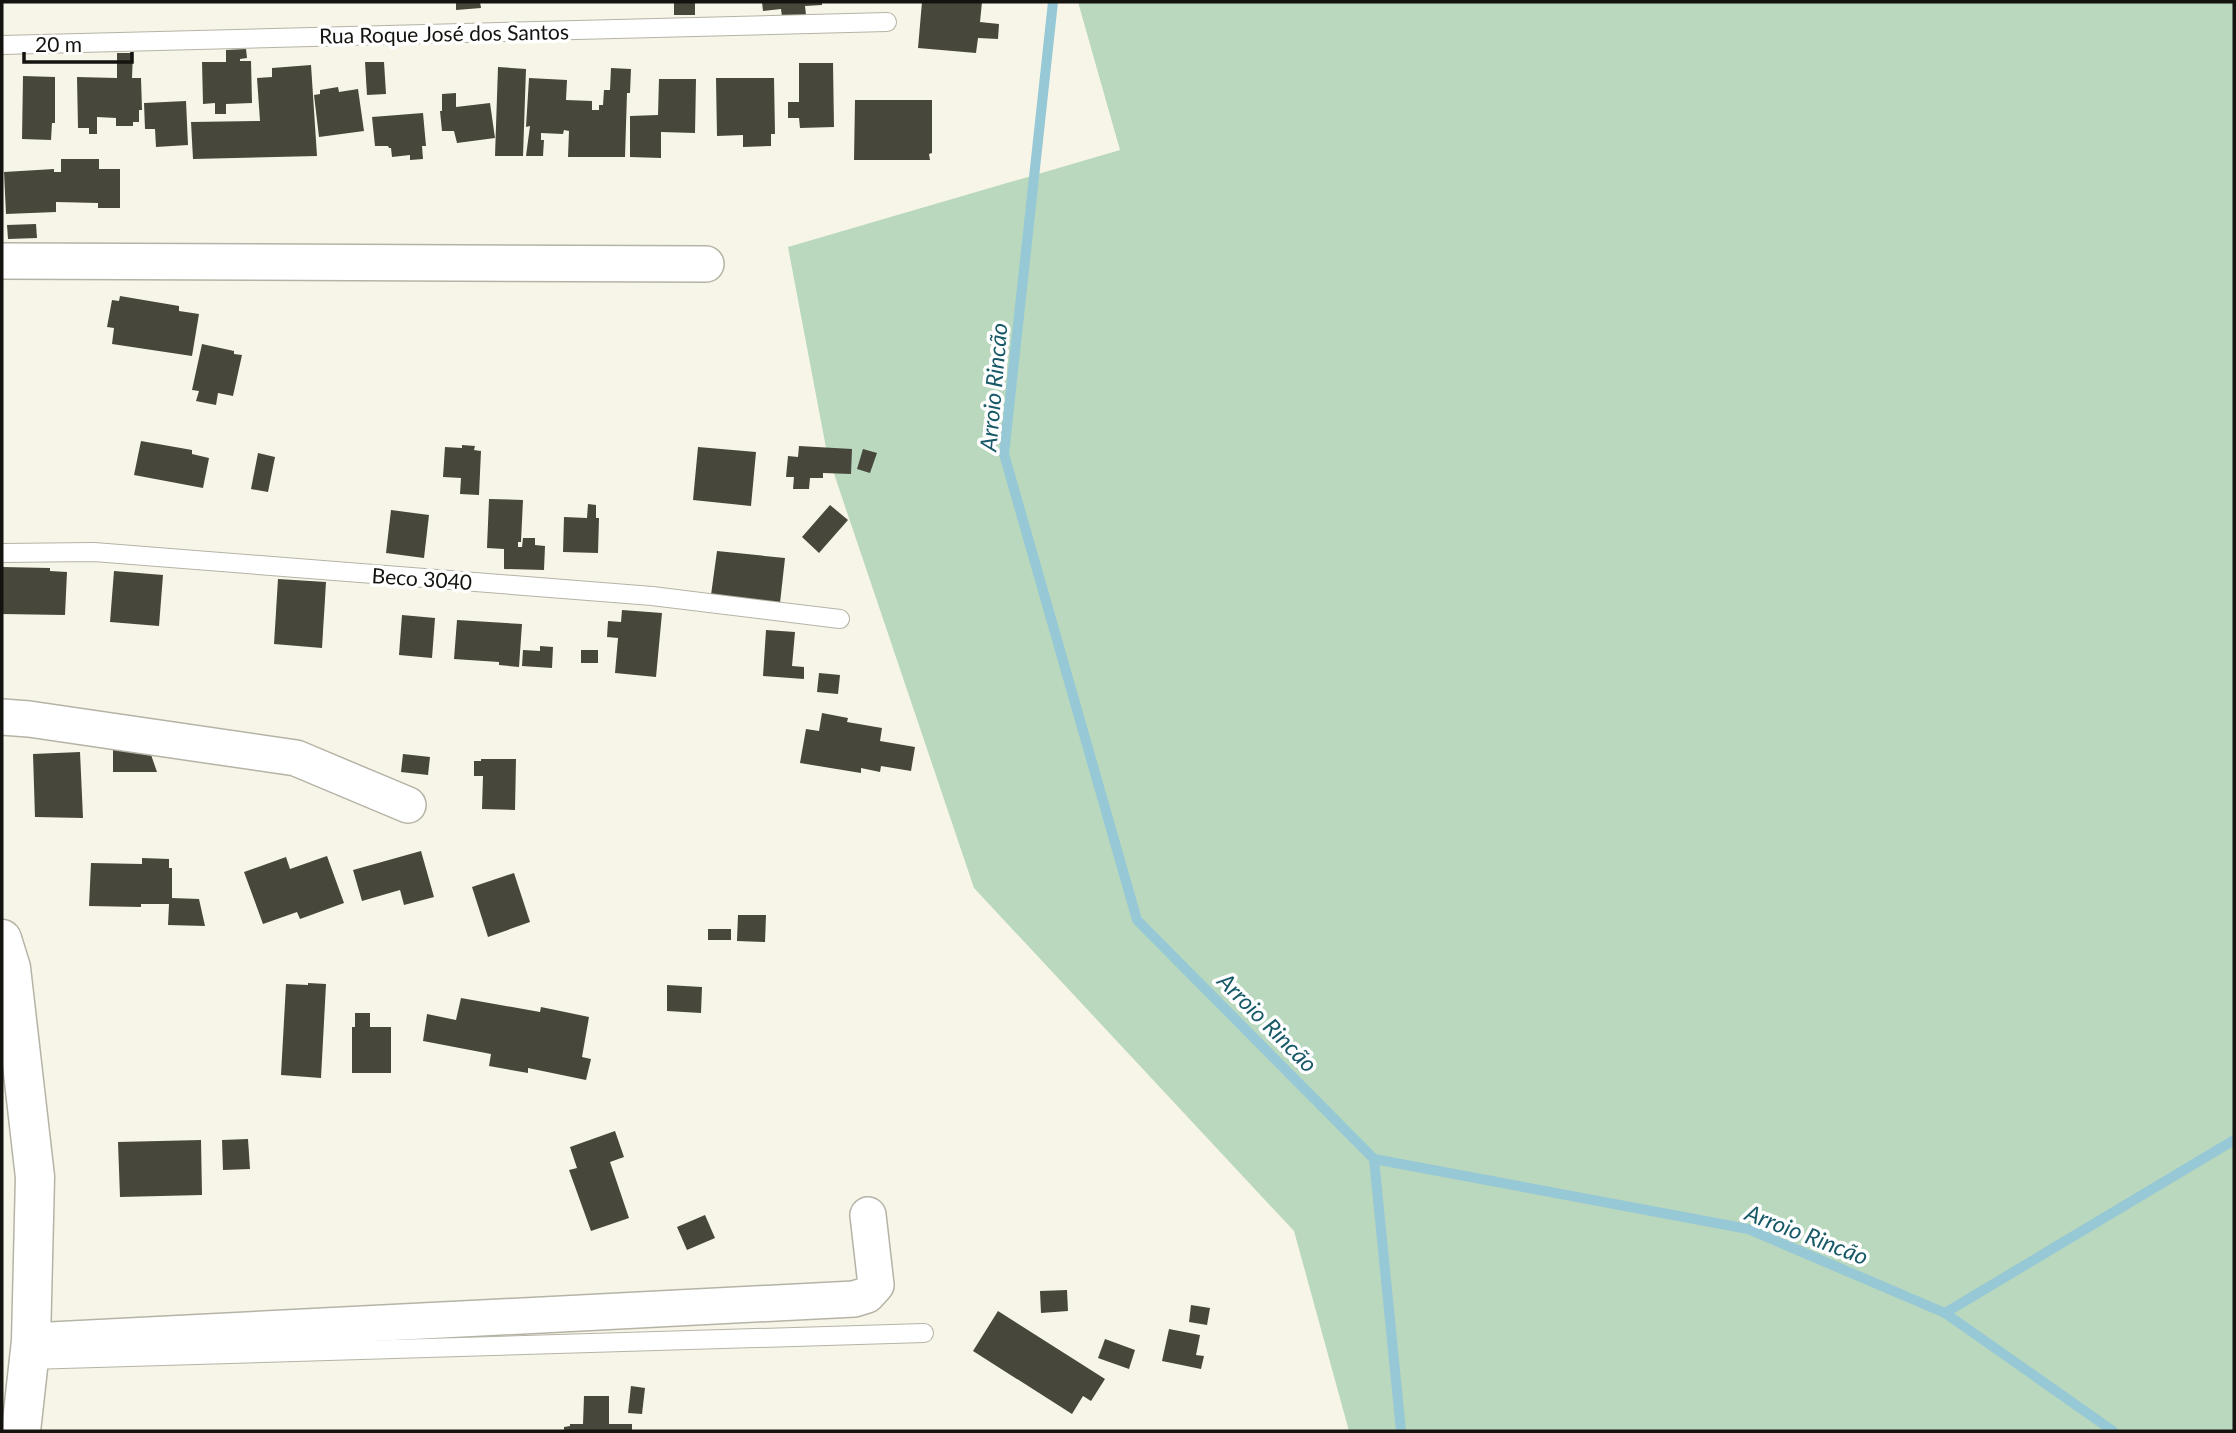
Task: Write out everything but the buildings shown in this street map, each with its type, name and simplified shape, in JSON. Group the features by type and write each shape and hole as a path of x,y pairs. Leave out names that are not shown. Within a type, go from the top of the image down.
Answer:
{"main road":[{"path":"2,939 11,968 35,1177 30,1351 21,1431"}],"street":[{"path":"2,261 706,264"},
{"path":"2,717 296,758 408,806"},
{"path":"30,1351 855,1299 867,1295 876,1285 869,1215"}],"lane":[{"name":"Rua Roque José dos Santos","path":"2,45 887,22"},
{"name":"Beco 3040","path":"2,553 94,552 652,596 840,619"},
{"path":"30,1351 923,1333"}],"green space":[{"path":"1078,2 2234,2 2234,1431 1349,1431 1294,1231 974,888 827,453 788,247 1120,150"}],"waterway":[{"name":"Arroio Rincão","path":"1053,2 1004,454 1137,920 1374,1159 1748,1229 1945,1313 2234,1140"},
{"path":"1374,1159 1401,1431"},
{"path":"1945,1313 2113,1431"}]}
